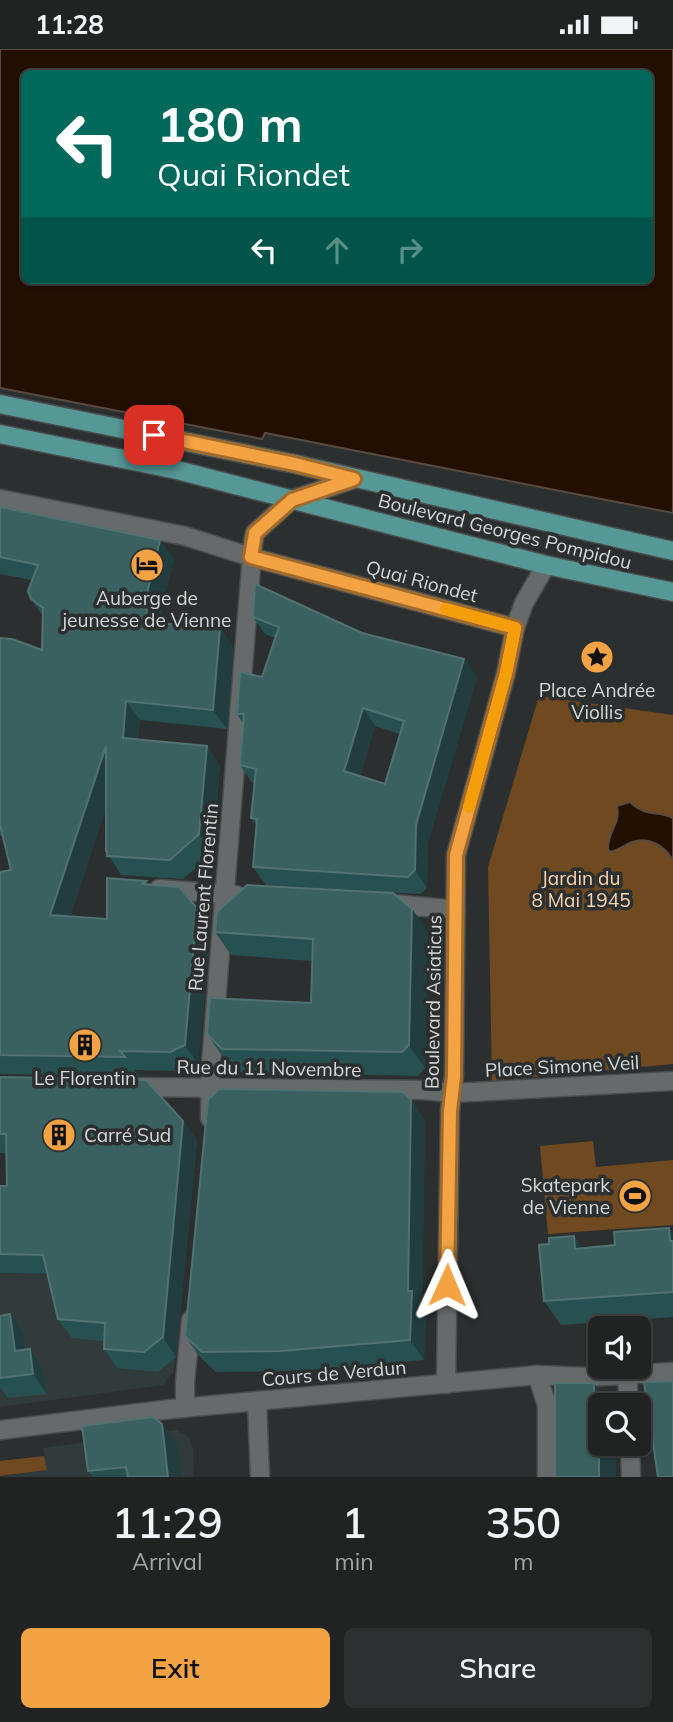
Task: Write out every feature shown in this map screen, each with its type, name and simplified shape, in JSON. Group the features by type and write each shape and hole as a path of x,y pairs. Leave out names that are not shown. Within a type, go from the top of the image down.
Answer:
{"main road":[{"name":"Boulevard Georges Pompidou","path":"0,404 282,462 673,551"},
{"name":"Boulevard Georges Pompidou","path":"0,434 177,470 546,565 673,592"}],"street":[{"path":"251,557 255,533 292,500 354,479"},
{"name":"Quai Riondet","path":"0,499 185,536 251,557 515,628"},
{"name":"Rue Laurent Florentin","path":"208,1139 211,1064 251,557"},
{"path":"515,628 524,603 546,565"},
{"name":"Boulevard Asiaticus","path":"446,1384 450,1111 454,1076 456,855 506,673 515,628"},
{"path":"144,887 250,895"},
{"path":"370,903 456,910"},
{"name":"Place Simone Veil","path":"453,1093 673,1081"},
{"name":"Rue du 11 Novembre","path":"109,1086 423,1090 453,1093"},
{"path":"185,1408 193,1301"},
{"name":"Cours de Verdun","path":"651,1373 673,1372"},
{"path":"537,1375 547,1405 547,1477"},
{"name":"Cours de Verdun","path":"0,1430 257,1401 537,1375 588,1375"},
{"path":"257,1401 260,1477"},
{"path":"630,1456 631,1477"}],"shaded area":[{"path":"0,49 673,49 673,513 265,433 262,439 0,388"},
{"path":"630,802 647,812 673,818 673,860 661,847 644,840 632,842 610,852 609,842 617,818 617,806"},
{"path":"0,1273 56,1275 180,1298 174,1371 163,1385 0,1407"},
{"path":"176,1430 187,1435 191,1442 194,1477 0,1477 46,1470 43,1448"}],"green space":[{"name":"Jardin du 8 Mai 1945","path":"539,696 673,715 673,1064 492,1081 488,867"},
{"path":"593,1141 596,1167 673,1160 673,1225 548,1234 540,1146"},
{"path":"44,1456 47,1470 0,1476 0,1461"}],"building":[{"path":"0,507 160,540 148,589 146,622 220,628 213,710 126,701 123,738 207,746 199,834 170,860 107,856 106,746 50,915 107,919 107,878 179,887 197,908 185,1045 170,1052 120,1051 125,1057 0,1055 0,872 11,870 0,825 0,638 12,639 42,650 43,608 31,599 28,591 38,565 0,557"},
{"path":"255,584 362,633 464,659 416,825 415,870 408,877 253,867 257,819 251,818 256,769 240,765 244,714 237,714 240,672 262,677 279,627 253,617","holes":["363,708 404,721 385,784 344,771"]},
{"path":"247,885 393,893 412,909 409,1045 402,1052 222,1049 207,1034 210,998 311,1003 313,939 215,932 217,912"},
{"path":"0,1077 146,1080 183,1121 163,1337 144,1352 104,1349 105,1323 58,1319 43,1255 0,1254 0,1186 7,1186 6,1134 0,1134"},
{"path":"219,1089 403,1092 411,1100 408,1291 412,1291 410,1340 281,1351 202,1352 185,1336 208,1100"},
{"path":"669,1228 670,1241 673,1241 673,1292 544,1301 539,1245 549,1244 549,1238 574,1236 575,1249 615,1245 614,1232"},
{"path":"10,1314 15,1351 30,1349 33,1374 0,1378 0,1316"},
{"path":"673,1381 673,1477 658,1477 651,1430 651,1393 646,1393 644,1382"},
{"path":"555,1383 594,1383 594,1393 588,1393 588,1456 599,1456 599,1477 555,1477"},
{"path":"153,1417 162,1424 168,1477 128,1477 126,1467 88,1471 82,1426"}],"slow traffic":[{"path":"446,609 515,628 506,673 469,807"}],"place":[{"name":"Auberge de jeunesse de Vienne","path":"147,565"},
{"name":"Place Andrée Viollis","path":"597,657"},
{"name":"Le Florentin","path":"85,1045"},
{"name":"Carré Sud","path":"59,1135"},
{"name":"Skatepark de Vienne","path":"635,1196"}],"route":[{"path":"154,435 354,479 292,500 255,533 251,557 515,628 506,673 456,855 454,1076 450,1111 447,1285"}]}
